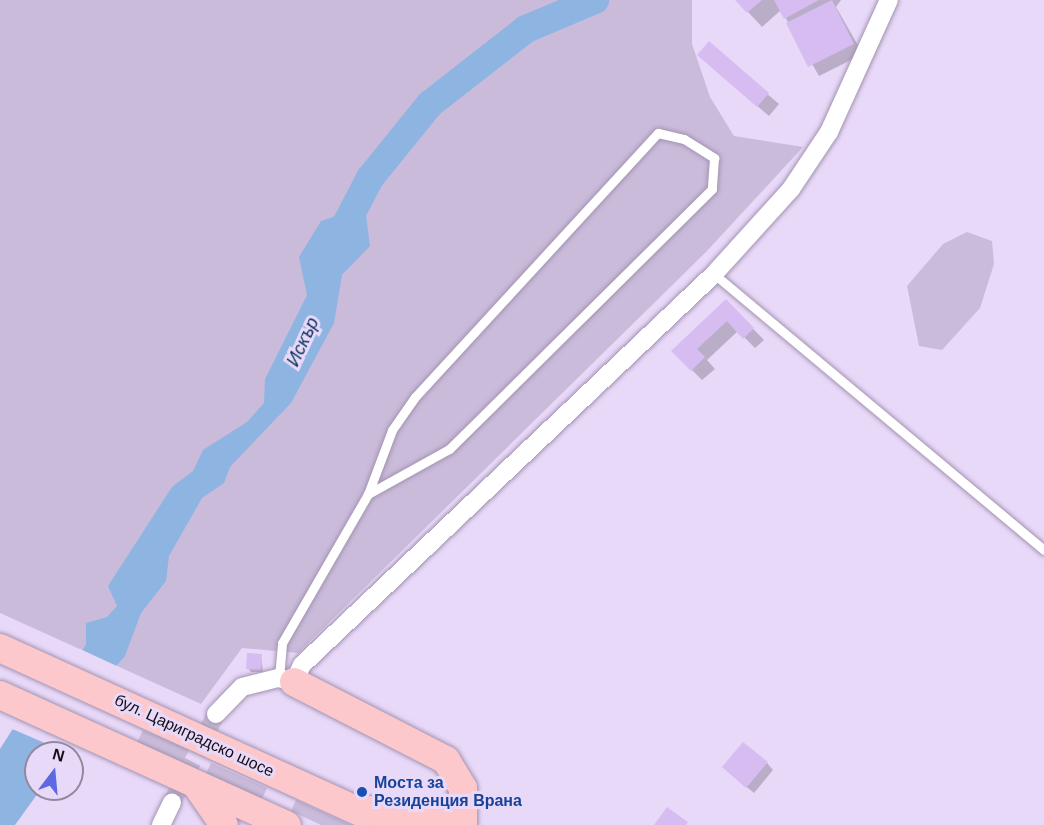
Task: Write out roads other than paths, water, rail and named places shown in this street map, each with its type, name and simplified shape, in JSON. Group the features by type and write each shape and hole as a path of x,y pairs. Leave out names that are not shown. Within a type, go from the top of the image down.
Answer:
{"highway":[{"name":"бул. Цариградско шосе","path":"0,648 389,825"},
{"path":"286,680 446,760 460,778 462,816 425,822 340,803"},
{"path":"8,699 287,825"},
{"path":"194,782 224,825"}],"street":[{"path":"216,714 242,687 286,680 714,274 791,189 818,149 845,102 889,0"},
{"path":"161,825 172,802"}],"lane":[{"path":"286,680 282,643 369,494 392,430 415,397 658,133 684,139 714,158 712,189 448,449 369,494"},
{"path":"714,274 1044,550"}],"water":[{"path":"363,192 370,246 342,275 334,323 291,403 230,467 224,483 202,498 169,556 166,581 141,613 125,656 102,682 70,741 24,741 24,801 32,801 15,825 0,825 0,749 12,730 61,691 86,644 86,623 107,617 117,606 108,586 172,487 193,471 203,450 247,422 264,403 265,379 307,295 299,257 321,221 342,214"}],"waterway":[{"name":"Искър","path":"345,226 370,178 430,104 526,29 595,0"}],"tunnel":[{"path":"172,802 216,714"}],"place":[{"name":"Моста за Резиденция Врана","path":"362,792"}]}
